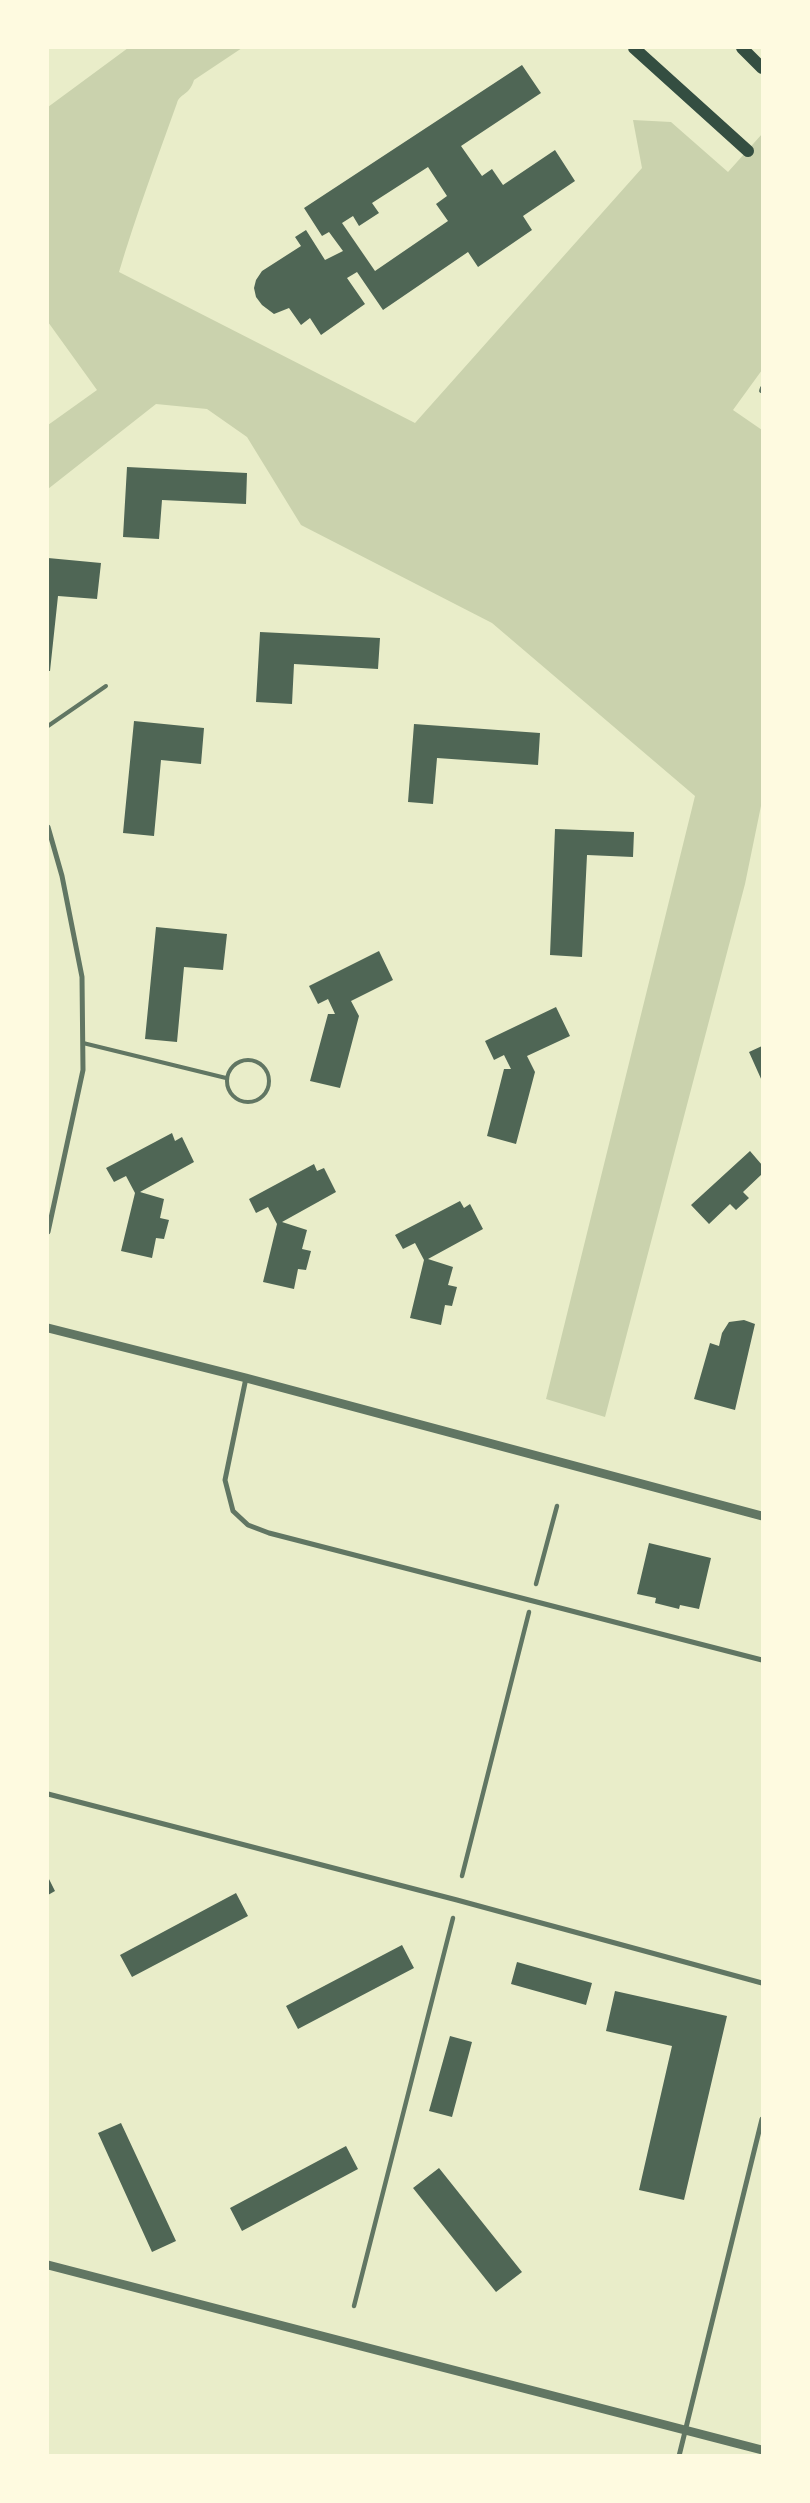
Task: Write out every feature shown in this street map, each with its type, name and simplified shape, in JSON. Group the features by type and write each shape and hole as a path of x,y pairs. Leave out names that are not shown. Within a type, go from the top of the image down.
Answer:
{"main road":[{"path":"634,48 748,151"},
{"path":"742,48 762,68"}],"street":[{"path":"48,827 62,876 82,977 83,1043 83,1070 48,1232"},
{"path":"48,1328 246,1378 762,1516"},
{"path":"246,1378 225,1480 233,1511 248,1525 269,1533 762,1660"},
{"path":"536,1584 556,1506"},
{"path":"462,1876 529,1612"},
{"path":"48,1794 466,1902 762,1983"},
{"path":"354,2306 453,1918"},
{"path":"679,2456 762,2119"},
{"path":"48,2265 762,2450"}],"lane":[{"path":"48,726 106,686"},
{"path":"83,1043 226,1078"},
{"path":"254,1060 265,1069 269,1083 264,1096 252,1103 245,1103 238,1101 229,1092 226,1078 233,1066 239,1062 254,1060"}],"green space":[{"path":"128,48 242,48 194,80 190,89 178,100 119,272 415,423 642,168 633,120 671,122 728,172 762,134 762,370 733,410 762,430 762,801 745,884 605,1417 546,1399 695,796 492,623 301,525 247,437 207,409 156,404 48,489 48,425 97,390 48,322 48,107"}],"building":[{"path":"522,65 541,93 461,146 482,176 492,169 503,185 555,150 575,181 523,216 532,230 478,267 468,252 383,310 357,272 347,278 365,304 321,335 310,318 301,325 289,308 274,314 262,305 256,297 254,288 256,280 262,271 301,246 295,237 306,230 325,260 343,251 329,232 322,236 304,208","holes":["428,167 447,196 436,204 448,221 375,271 342,223 353,216 359,226 379,213 372,203"]},
{"path":"127,467 247,473 246,504 162,500 159,539 123,537"},
{"path":"48,558 101,563 97,599 58,596 50,671 48,671"},
{"path":"260,632 380,638 378,669 294,664 292,704 256,702"},
{"path":"134,721 204,728 201,764 161,760 154,836 123,833"},
{"path":"414,724 540,733 538,765 437,758 433,804 408,802"},
{"path":"555,829 634,832 633,857 587,855 582,957 550,955"},
{"path":"156,927 227,934 223,970 184,967 177,1042 145,1039"},
{"path":"379,951 393,980 351,1001 359,1016 340,1088 310,1081 328,1014 335,1014 328,999 318,1004 309,986"},
{"path":"556,1007 570,1036 527,1056 535,1072 516,1144 487,1136 504,1069 511,1069 504,1055 494,1060 485,1041"},
{"path":"762,1046 762,1081 749,1052"},
{"path":"172,1133 175,1141 182,1137 194,1162 140,1192 164,1199 160,1218 169,1220 164,1239 156,1238 152,1258 121,1251 135,1193 126,1176 114,1182 106,1168"},
{"path":"750,1151 762,1165 762,1174 743,1192 749,1198 736,1210 730,1204 709,1224 691,1205"},
{"path":"314,1164 317,1171 324,1168 336,1192 282,1222 307,1230 302,1249 311,1251 306,1270 298,1269 294,1289 263,1282 277,1224 268,1207 256,1213 249,1199"},
{"path":"460,1201 464,1208 470,1204 483,1229 428,1259 453,1267 448,1285 457,1287 452,1306 445,1305 441,1325 410,1318 424,1260 415,1243 403,1249 395,1235"},
{"path":"744,1320 755,1324 735,1410 694,1399 710,1343 719,1346 722,1333 729,1322"},
{"path":"649,1543 711,1558 699,1609 680,1605 679,1609 655,1603 656,1598 637,1594"},
{"path":"48,1877 55,1891 48,1895"},
{"path":"236,1893 248,1916 132,1977 120,1955"},
{"path":"402,1945 414,1968 298,2029 286,2006"},
{"path":"517,1962 592,1983 586,2005 511,1984"},
{"path":"615,1991 727,2016 684,2200 639,2190 672,2046 606,2031"},
{"path":"450,2036 472,2042 452,2117 429,2111"},
{"path":"121,2123 176,2241 152,2252 98,2133"},
{"path":"346,2146 358,2169 242,2231 230,2208"},
{"path":"439,2168 522,2272 496,2292 413,2188"}]}
